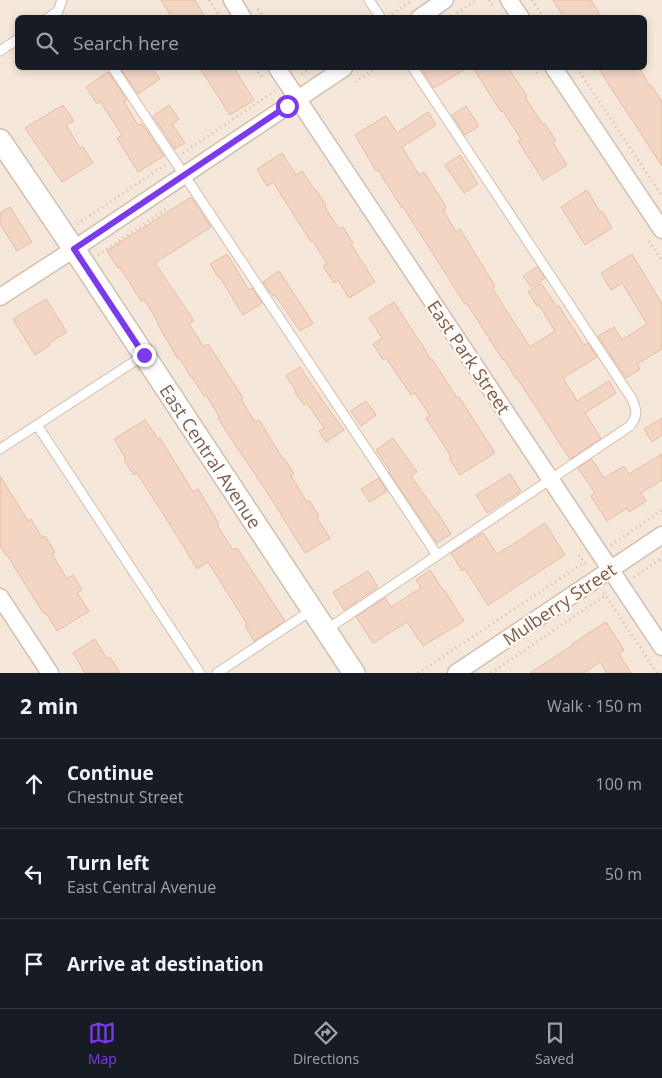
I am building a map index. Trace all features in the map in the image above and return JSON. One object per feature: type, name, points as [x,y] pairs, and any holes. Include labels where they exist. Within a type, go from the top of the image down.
[{"type":"street","points":[[232,0],[241,15]]},
{"type":"street","points":[[423,15],[445,0]]},
{"type":"street","points":[[509,0],[519,15]]},
{"type":"street","name":"East Park Street","points":[[278,70],[662,647]]},
{"type":"street","points":[[0,297],[341,70]]},
{"type":"street","points":[[555,70],[662,230]]},
{"type":"street","name":"East Central Avenue","points":[[2,147],[74,249],[354,673]]},
{"type":"street","name":"Mulberry Street","points":[[456,673],[662,535]]},
{"type":"street","points":[[0,597],[50,673]]},
{"type":"lane","points":[[52,15],[58,11],[62,0]]},
{"type":"lane","points":[[369,0],[378,15]]},
{"type":"lane","points":[[0,51],[15,41]]},
{"type":"lane","points":[[114,70],[436,556]]},
{"type":"lane","points":[[325,630],[630,426],[636,418],[636,408],[632,400],[415,70]]},
{"type":"lane","points":[[0,449],[144,355]]},
{"type":"lane","points":[[37,425],[200,673]]},
{"type":"lane","points":[[217,673],[312,610]]},
{"type":"path","points":[[210,0],[219,15]]},
{"type":"path","points":[[390,15],[412,0]]},
{"type":"path","points":[[454,15],[476,0]]},
{"type":"path","points":[[532,0],[542,15]]},
{"type":"path","points":[[302,74],[309,70]]},
{"type":"path","points":[[578,70],[662,196]]},
{"type":"path","points":[[418,673],[662,510]]},
{"type":"path","points":[[490,673],[662,558]]},
{"type":"shaded area","points":[[0,0],[662,0],[662,673],[0,673]]},
{"type":"building","points":[[161,0],[195,0],[204,15],[170,15]]},
{"type":"building","points":[[553,0],[591,0],[600,15],[562,15]]},
{"type":"building","points":[[121,70],[153,70],[160,79],[138,94]]},
{"type":"building","points":[[201,70],[235,70],[254,100],[230,115]]},
{"type":"building","points":[[422,70],[464,70],[434,88]]},
{"type":"building","points":[[474,70],[509,70],[543,125],[545,124],[556,141],[553,143],[567,165],[543,180],[518,141],[521,139],[503,111],[501,112]]},
{"type":"building","points":[[599,70],[640,70],[651,85],[662,102],[662,166]]},
{"type":"building","points":[[108,72],[127,100],[124,102],[138,125],[142,124],[164,156],[138,172],[117,138],[122,135],[100,101],[97,104],[86,87]]},
{"type":"building","points":[[63,105],[74,121],[66,125],[80,148],[83,147],[93,163],[62,182],[25,128]]},
{"type":"building","points":[[169,105],[179,119],[172,124],[185,143],[175,149],[153,116]]},
{"type":"building","points":[[466,106],[479,126],[465,135],[452,115]]},
{"type":"building","points":[[428,112],[436,125],[402,147],[419,175],[424,172],[445,205],[446,208],[443,210],[456,232],[460,229],[495,286],[492,288],[530,347],[555,331],[539,305],[537,306],[528,292],[541,283],[557,307],[559,306],[584,345],[588,343],[597,357],[563,378],[577,401],[609,381],[616,393],[585,413],[601,438],[570,459],[467,304],[465,304],[403,207],[378,170],[376,171],[355,135],[386,116],[397,133]]},
{"type":"building","points":[[282,153],[296,175],[302,171],[316,190],[339,229],[343,227],[353,243],[351,244],[375,282],[349,298],[338,280],[334,283],[323,266],[327,264],[273,182],[267,186],[257,169]]},
{"type":"building","points":[[460,155],[478,184],[464,193],[445,165]]},
{"type":"building","points":[[587,190],[612,228],[585,245],[561,207]]},
{"type":"building","points":[[191,197],[211,227],[155,263],[194,321],[189,324],[204,347],[208,344],[243,398],[241,399],[255,422],[259,420],[294,474],[291,476],[307,502],[309,500],[319,516],[317,518],[330,538],[305,553],[228,434],[206,395],[204,396],[178,359],[144,299],[141,301],[120,267],[118,268],[107,251]]},
{"type":"building","points":[[10,207],[32,242],[17,251],[0,224],[0,213]]},
{"type":"building","points":[[227,254],[249,290],[252,288],[262,303],[243,315],[210,264]]},
{"type":"building","points":[[632,254],[662,304],[662,349],[637,364],[640,369],[626,378],[598,336],[614,327],[622,340],[647,324],[622,283],[611,290],[601,273]]},
{"type":"building","points":[[537,267],[545,278],[531,287],[523,276]]},
{"type":"building","points":[[279,271],[313,323],[300,331],[275,295],[273,296],[263,282]]},
{"type":"building","points":[[46,299],[67,332],[49,343],[50,345],[35,355],[13,319]]},
{"type":"building","points":[[394,302],[495,453],[460,475],[449,458],[451,456],[426,418],[430,416],[415,393],[411,395],[386,358],[383,360],[373,344],[382,338],[369,318]]},
{"type":"building","points":[[300,367],[344,430],[326,442],[319,431],[324,428],[307,403],[304,405],[286,376]]},
{"type":"building","points":[[366,401],[376,415],[361,426],[351,411]]},
{"type":"building","points":[[662,418],[662,435],[652,442],[644,429]]},
{"type":"building","points":[[145,420],[158,439],[160,438],[193,492],[198,489],[233,550],[237,548],[285,621],[254,641],[245,626],[247,624],[208,562],[197,569],[137,473],[134,475],[124,460],[126,459],[114,439]]},
{"type":"building","points":[[393,438],[417,472],[411,476],[451,534],[437,543],[376,450]]},
{"type":"building","points":[[662,454],[662,480],[641,493],[646,501],[629,512],[627,508],[607,521],[591,496],[595,493],[578,468],[592,459],[604,478],[624,466],[629,474]]},
{"type":"building","points":[[510,474],[521,491],[487,513],[476,495]]},
{"type":"building","points":[[0,476],[28,521],[31,519],[42,538],[45,536],[55,552],[52,554],[67,579],[73,575],[82,590],[77,593],[89,611],[57,631],[0,545]]},
{"type":"building","points":[[379,478],[387,491],[370,502],[361,489]]},
{"type":"building","points":[[545,523],[565,555],[488,605],[465,569],[462,571],[451,553],[483,533],[497,554]]},
{"type":"building","points":[[430,570],[464,621],[423,646],[407,622],[373,643],[356,617],[385,598],[391,607],[421,588],[416,580]]},
{"type":"building","points":[[368,571],[378,587],[344,610],[333,592]]},
{"type":"building","points":[[606,622],[624,650],[619,654],[631,673],[607,673],[600,662],[584,673],[530,673],[573,645]]},
{"type":"building","points":[[95,639],[107,659],[110,657],[120,673],[85,673],[73,653]]},
{"type":"route","points":[[144,355],[74,249],[287,106]]}]
